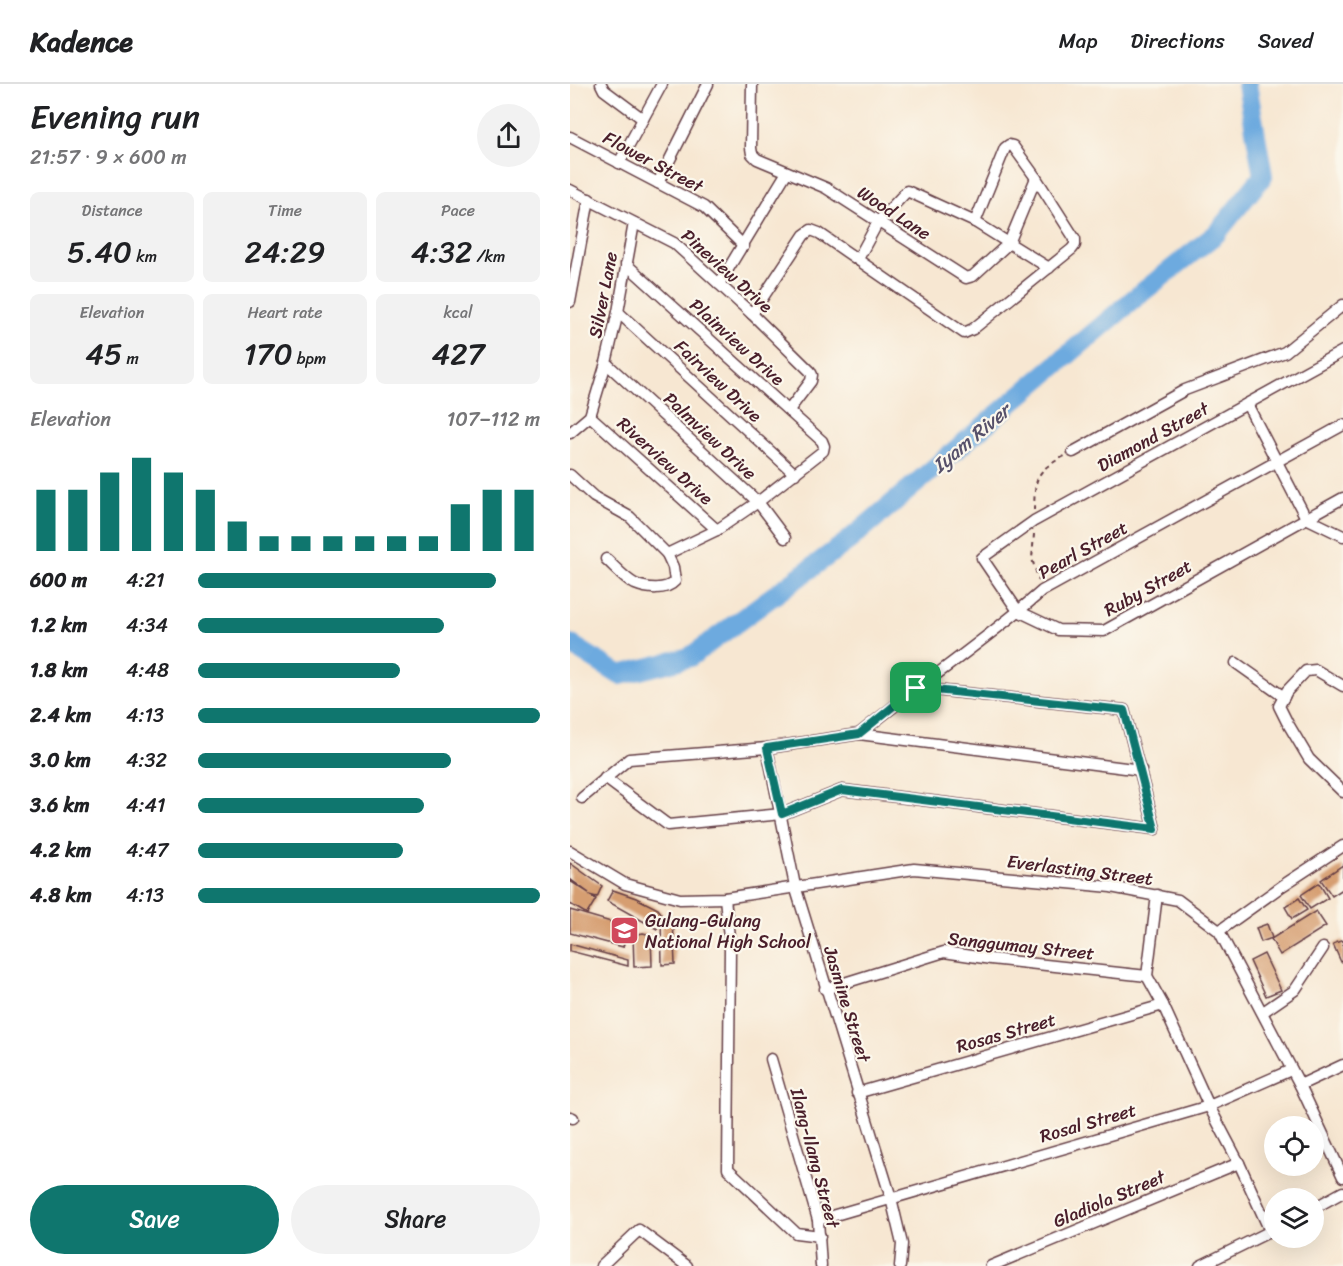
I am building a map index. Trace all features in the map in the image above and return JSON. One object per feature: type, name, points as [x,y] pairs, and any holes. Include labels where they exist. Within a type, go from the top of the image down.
[{"type":"street","points":[[601,84],[604,90],[643,119]]},
{"type":"street","points":[[619,163],[662,84]]},
{"type":"street","points":[[658,183],[708,84]]},
{"type":"street","name":"Wood Lane","points":[[752,84],[752,154],[757,159],[826,188],[966,278],[973,276],[1009,243],[1036,178]]},
{"type":"street","name":"Flower Street","points":[[570,137],[704,207],[744,246]]},
{"type":"street","points":[[752,314],[804,235],[811,230],[858,259],[964,333],[973,329],[1076,245],[1075,239],[1036,178],[1013,146],[1009,145],[1005,148],[975,222]]},
{"type":"street","points":[[719,284],[788,172]]},
{"type":"street","name":"Pineview Drive","points":[[570,190],[674,243],[810,371],[811,381],[789,410]]},
{"type":"street","points":[[858,259],[878,222],[907,191],[975,222],[1049,268]]},
{"type":"street","points":[[570,302],[589,199]]},
{"type":"street","name":"Silver Lane","points":[[590,416],[618,312],[634,223]]},
{"type":"street","name":"Plainview Drive","points":[[626,264],[822,441],[823,451],[795,474]]},
{"type":"street","points":[[1073,452],[1185,390],[1285,352],[1343,305]]},
{"type":"street","name":"Fairview Drive","points":[[618,312],[795,474]]},
{"type":"street","name":"Diamond Street","points":[[1018,611],[982,558],[1034,522],[1343,351]]},
{"type":"street","name":"Palmview Drive","points":[[606,363],[758,502],[785,538]]},
{"type":"street","points":[[1247,404],[1306,518],[1343,536]]},
{"type":"street","points":[[570,433],[590,416]]},
{"type":"street","name":"Riverview Drive","points":[[590,416],[717,530]]},
{"type":"street","name":"Pearl Street","points":[[859,734],[1042,591],[1343,425]]},
{"type":"street","points":[[667,554],[717,530],[795,474]]},
{"type":"street","points":[[570,475],[594,497],[630,517],[667,554],[673,567],[675,581],[661,588],[634,584],[606,559]]},
{"type":"street","name":"Ruby Street","points":[[1018,611],[1058,630],[1104,631],[1343,498]]},
{"type":"street","points":[[1236,663],[1284,697]]},
{"type":"street","points":[[1343,686],[1316,670],[1306,671],[1287,691],[1280,706],[1310,759],[1343,792]]},
{"type":"street","points":[[605,778],[668,825],[782,814],[842,790],[1155,829],[1124,710],[916,688]]},
{"type":"street","points":[[582,798],[629,759],[767,748],[859,734],[1141,770]]},
{"type":"street","name":"Jasmine Street","points":[[767,748],[795,886],[891,1198],[902,1244],[900,1266]]},
{"type":"street","points":[[1219,931],[1343,846]]},
{"type":"street","name":"Everlasting Street","points":[[570,851],[625,884],[680,899],[725,898],[914,868],[1111,887],[1178,900],[1219,931],[1300,1085],[1343,1177]]},
{"type":"street","points":[[1157,895],[1147,976],[1264,1214]]},
{"type":"street","points":[[725,898],[730,947],[728,1168],[796,1233],[820,1236]]},
{"type":"street","points":[[1263,1012],[1295,990],[1323,948]]},
{"type":"street","name":"Sanggumay Street","points":[[825,988],[944,952],[1147,976]]},
{"type":"street","name":"Rosas Street","points":[[857,1093],[1163,1005]]},
{"type":"street","name":"Ilang-Ilang Street","points":[[771,1059],[818,1220],[821,1266]]},
{"type":"street","points":[[1300,1085],[1343,1065]]},
{"type":"street","name":"Rosal Street","points":[[818,1220],[1209,1106],[1291,1070]]},
{"type":"street","name":"Gladiola Street","points":[[992,1266],[1239,1163]]},
{"type":"street","points":[[1324,1202],[1343,1192]]},
{"type":"street","points":[[601,1266],[639,1230],[687,1266]]},
{"type":"street","points":[[1200,1266],[1264,1234]]},
{"type":"path","points":[[1042,591],[1032,559],[1035,544],[1037,479],[1045,466],[1073,452]]},
{"type":"building","points":[[570,863],[602,886],[597,897],[589,895],[596,899],[587,914],[570,904],[570,881],[589,893],[570,879]]},
{"type":"building","points":[[1343,865],[1343,889],[1332,896],[1321,880]]},
{"type":"building","points":[[1319,883],[1328,898],[1310,909],[1301,895]]},
{"type":"building","points":[[613,890],[658,909],[661,913],[657,929],[607,901]]},
{"type":"building","points":[[1299,898],[1307,910],[1292,919],[1285,907]]},
{"type":"building","points":[[570,910],[628,927],[623,947],[570,933]]},
{"type":"building","points":[[1316,911],[1326,926],[1280,955],[1271,939]]},
{"type":"building","points":[[673,918],[675,964],[662,965],[661,920]]},
{"type":"building","points":[[1267,924],[1272,938],[1261,942],[1256,928]]},
{"type":"building","points":[[643,933],[651,935],[652,966],[634,967],[633,935]]},
{"type":"building","points":[[1343,940],[1343,961],[1341,962],[1333,944]]},
{"type":"building","points":[[570,944],[628,960],[628,966],[570,951]]},
{"type":"building","points":[[1264,954],[1281,990],[1266,996],[1250,961]]},
{"type":"waterway","name":"Iyam River","points":[[570,644],[620,675],[690,657],[848,541],[1135,298],[1216,234],[1263,176],[1247,84]]},
{"type":"place","name":"Gulang-Gulang National High School","points":[[624,931]]},
{"type":"route","points":[[916,688],[1124,710],[1155,829],[842,790],[782,814],[767,748],[859,734],[916,688]]}]
